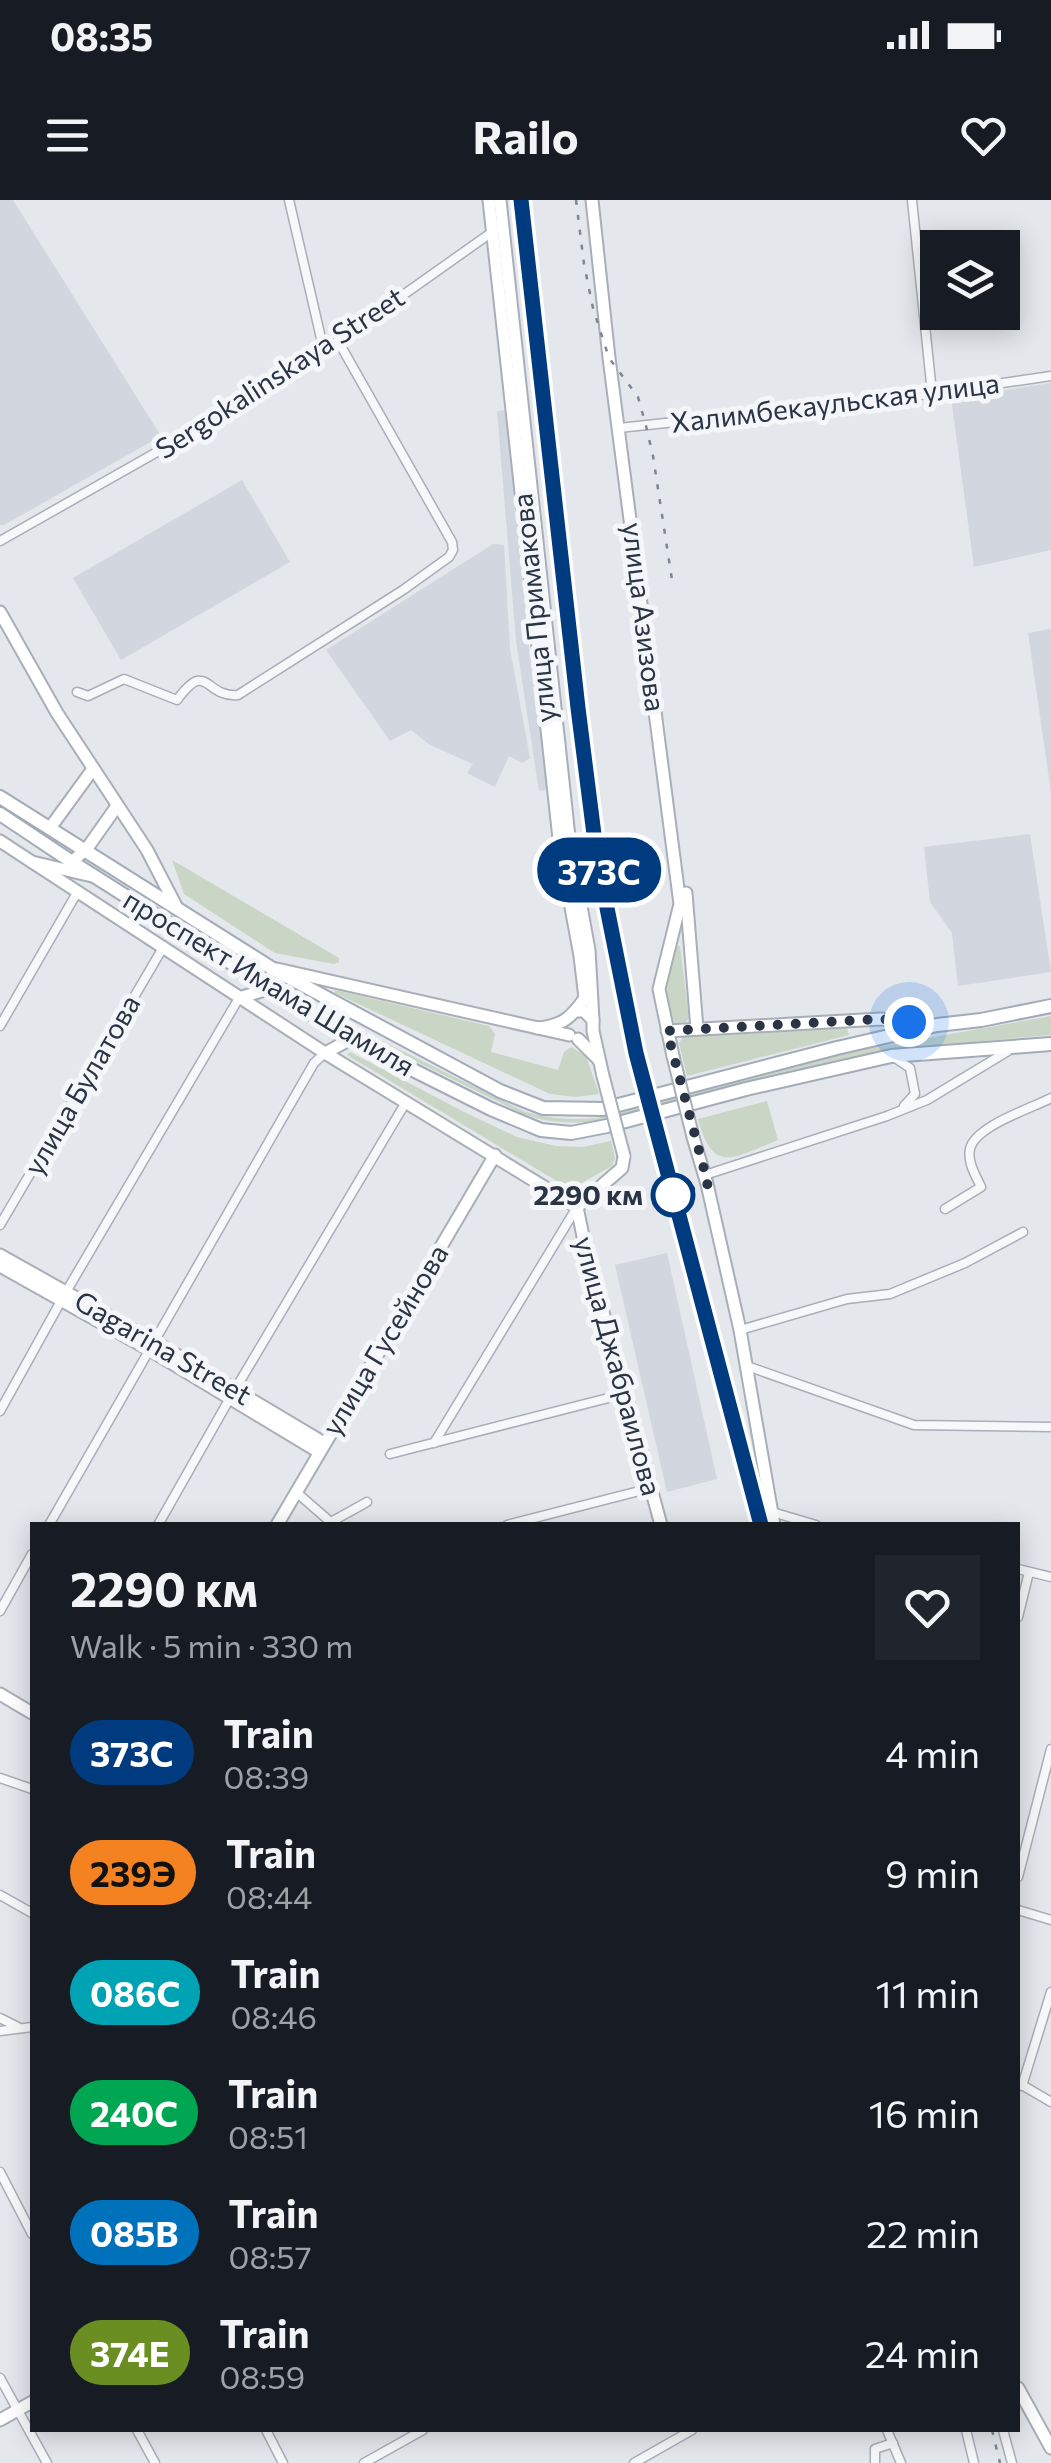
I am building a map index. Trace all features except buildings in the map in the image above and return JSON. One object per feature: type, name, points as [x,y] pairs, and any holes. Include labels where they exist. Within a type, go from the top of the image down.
[{"type":"main road","name":"улица Примакова","points":[[489,200],[498,229],[570,846],[589,950],[593,1025]]},
{"type":"main road","name":"улица Примакова","points":[[500,200],[498,229],[560,848],[584,998],[576,1011]]},
{"type":"main road","name":"улица Азизова","points":[[595,200],[697,1029]]},
{"type":"main road","points":[[0,612],[53,706],[147,850],[176,906]]},
{"type":"main road","points":[[50,828],[93,768]]},
{"type":"main road","name":"проспект Имама Шамиля","points":[[0,797],[273,969],[514,1097],[543,1108],[603,1109],[886,1037],[1051,1006]]},
{"type":"main road","points":[[72,862],[117,806]]},
{"type":"main road","name":"проспект Имама Шамиля","points":[[4,817],[351,1039],[541,1130],[571,1133],[607,1126],[891,1056],[1051,1044]]},
{"type":"main road","name":"проспект Имама Шамиля","points":[[0,841],[325,1053],[577,1207]]},
{"type":"main road","points":[[32,862],[96,877]]},
{"type":"main road","points":[[133,901],[152,938]]},
{"type":"main road","name":"улица Азизова","points":[[683,904],[659,989],[740,1330],[773,1522]]},
{"type":"main road","name":"проспект Имама Шамиля","points":[[273,969],[537,1028],[571,1032]]},
{"type":"main road","points":[[313,991],[315,979],[322,978]]},
{"type":"main road","points":[[240,998],[271,988]]},
{"type":"main road","points":[[577,1207],[622,1168],[624,1156],[593,1025],[584,1011],[576,1011],[568,1017],[571,1032],[599,1060]]},
{"type":"main road","points":[[881,1019],[886,1037]]},
{"type":"main road","points":[[667,1031],[881,1019],[938,1026]]},
{"type":"main road","points":[[571,1032],[588,1036],[593,1025]]},
{"type":"main road","points":[[325,1053],[351,1039]]},
{"type":"main road","name":"улица Гусейнова","points":[[279,1522],[495,1155]]},
{"type":"main road","name":"улица Джабраилова","points":[[577,1207],[660,1522]]},
{"type":"main road","name":"Gagarina Street","points":[[0,1254],[321,1447]]},
{"type":"main road","name":"Gagarina Street","points":[[0,1266],[65,1296]]},
{"type":"main road","points":[[0,1694],[30,1712]]},
{"type":"main road","points":[[1020,2392],[1050,2446]]},
{"type":"main road","points":[[0,2420],[30,2403]]},
{"type":"street","points":[[289,200],[324,352]]},
{"type":"street","points":[[912,200],[932,393]]},
{"type":"street","name":"Sergokalinskaya Street","points":[[0,541],[193,433],[324,352],[498,229]]},
{"type":"street","points":[[77,692],[88,696],[124,679],[177,700],[190,683],[201,680],[227,696],[238,695],[449,558],[452,542],[338,341]]},
{"type":"street","name":"Халимбекаульская улица","points":[[623,428],[1051,376]]},
{"type":"street","points":[[0,841],[4,817]]},
{"type":"street","points":[[0,1026],[78,891]]},
{"type":"street","name":"улица Булатова","points":[[0,1225],[164,946]]},
{"type":"street","points":[[0,1411],[240,998]]},
{"type":"street","points":[[705,1175],[927,1100],[1016,1046]]},
{"type":"street","points":[[51,1522],[314,1063],[325,1053]]},
{"type":"street","points":[[887,1116],[914,1094],[910,1068],[891,1056]]},
{"type":"street","points":[[945,1209],[981,1188],[971,1164],[974,1141],[990,1128],[1051,1098]]},
{"type":"street","points":[[160,1522],[406,1102]]},
{"type":"street","points":[[434,1444],[577,1207]]},
{"type":"street","points":[[740,1330],[847,1299],[890,1294],[965,1264],[1024,1232]]},
{"type":"street","points":[[747,1366],[914,1424],[1051,1427]]},
{"type":"street","points":[[390,1454],[624,1394]]},
{"type":"street","points":[[519,1522],[650,1488]]},
{"type":"street","points":[[296,1492],[330,1522]]},
{"type":"street","points":[[335,1522],[367,1502]]},
{"type":"street","points":[[771,1511],[806,1522]]},
{"type":"street","points":[[0,1611],[30,1558]]},
{"type":"street","points":[[1020,1570],[1051,1576]]},
{"type":"street","points":[[1020,1609],[1029,1572]]},
{"type":"street","points":[[1020,1869],[1051,1748]]},
{"type":"street","points":[[0,1778],[30,1788]]},
{"type":"street","points":[[0,1894],[30,1911]]},
{"type":"street","points":[[1020,1911],[1051,1920]]},
{"type":"street","points":[[1051,1992],[1020,2085],[1051,2102]]},
{"type":"street","points":[[0,2018],[18,2028]]},
{"type":"street","points":[[0,2032],[30,2027]]},
{"type":"street","points":[[0,2172],[30,2230]]},
{"type":"street","points":[[0,2378],[30,2432]]},
{"type":"street","points":[[30,2432],[47,2463]]},
{"type":"street","points":[[137,2432],[155,2463]]},
{"type":"street","points":[[267,2432],[283,2463]]},
{"type":"street","points":[[364,2463],[419,2432]]},
{"type":"street","points":[[634,2463],[688,2432]]},
{"type":"street","points":[[888,2432],[901,2463]]},
{"type":"street","points":[[966,2432],[974,2463]]},
{"type":"street","points":[[1004,2432],[1012,2463]]},
{"type":"street","points":[[875,2463],[875,2450],[893,2443]]},
{"type":"shaded area","points":[[0,200],[13,200],[161,436],[4,525],[0,525]]},
{"type":"shaded area","points":[[1051,383],[1051,550],[974,567],[951,398]]},
{"type":"shaded area","points":[[508,410],[528,639],[550,789],[539,791],[516,641],[497,411]]},
{"type":"shaded area","points":[[242,480],[290,562],[121,660],[73,578]]},
{"type":"shaded area","points":[[493,544],[504,545],[510,649],[530,758],[522,763],[509,756],[495,787],[467,773],[473,764],[430,745],[411,730],[390,741],[326,650]]},
{"type":"shaded area","points":[[1051,629],[1051,792],[1028,633]]},
{"type":"shaded area","points":[[1030,834],[1051,972],[958,986],[952,933],[930,902],[924,847]]},
{"type":"shaded area","points":[[667,1253],[717,1479],[667,1492],[615,1265]]},
{"type":"green space","points":[[172,860],[339,958],[339,962],[275,953],[184,894]]},
{"type":"green space","points":[[676,946],[680,946],[689,1018],[675,1023],[667,995]]},
{"type":"green space","points":[[335,990],[489,1026],[495,1034],[491,1052],[558,1070],[564,1052],[571,1047],[586,1056],[599,1094],[550,1094]]},
{"type":"green space","points":[[1051,1016],[1051,1035],[894,1049],[597,1121],[568,1122],[523,1114],[360,1034],[334,1017],[523,1111],[578,1119],[597,1118],[838,1054]]},
{"type":"green space","points":[[847,1028],[849,1035],[687,1076],[679,1043],[683,1037]]},
{"type":"green space","points":[[350,1052],[517,1137],[556,1146],[583,1147],[611,1141],[615,1158],[612,1166],[576,1186],[565,1186],[347,1055]]},
{"type":"green space","points":[[767,1101],[778,1140],[738,1156],[719,1155],[711,1149],[698,1119]]},
{"type":"railway","points":[[521,200],[597,858],[636,1053],[760,1522]]},
{"type":"railway","points":[[576,200],[593,308],[609,358],[638,397],[646,426],[672,580]]},
{"type":"railway","points":[[992,2432],[1000,2463]]},
{"type":"train","name":"373C","points":[[521,200],[597,858],[636,1053],[760,1522]]},
{"type":"place","name":"2290 км","points":[[673,1195]]},
{"type":"route","points":[[673,1195],[708,1184],[667,1031],[881,1019],[909,1022]]}]
